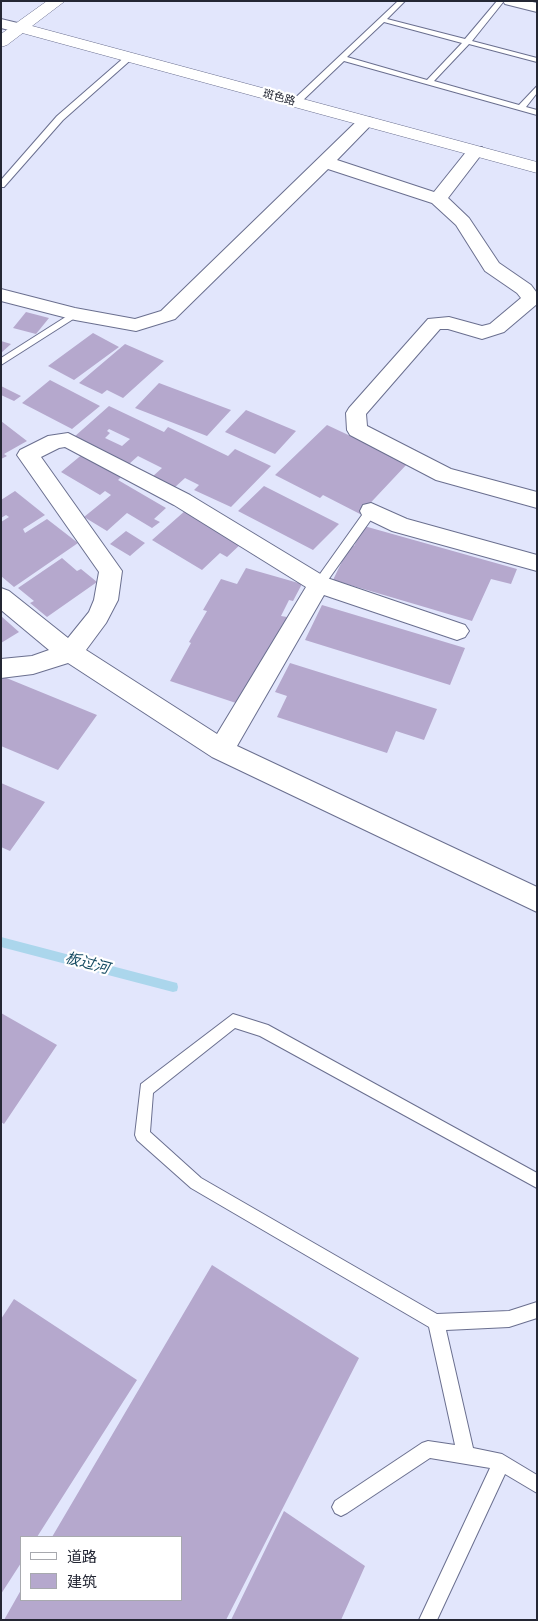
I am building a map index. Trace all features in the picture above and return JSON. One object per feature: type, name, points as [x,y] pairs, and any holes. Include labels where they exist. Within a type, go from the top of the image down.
[{"type":"street","points":[[2,24],[34,1]]},
{"type":"street","points":[[1,42],[57,1]]},
{"type":"street","points":[[510,1],[537,8]]},
{"type":"street","points":[[2,24],[21,28]]},
{"type":"street","name":"斑色路","points":[[21,28],[537,168]]},
{"type":"street","points":[[1,295],[75,314],[136,325],[168,315],[366,122]]},
{"type":"street","points":[[438,199],[476,151]]},
{"type":"street","points":[[325,162],[438,199],[463,222],[492,267],[524,289],[531,299],[497,328],[482,333],[450,322],[435,323],[356,413],[358,430],[444,474],[537,500]]},
{"type":"street","points":[[1,669],[33,665],[71,652],[98,617],[106,600],[111,571],[28,455],[55,441],[68,440],[182,500],[319,584],[457,631]]},
{"type":"street","points":[[371,511],[400,525],[537,563]]},
{"type":"street","points":[[221,750],[319,584]]},
{"type":"street","points":[[1,597],[58,644],[221,750],[537,900]]},
{"type":"lane","points":[[296,102],[402,1]]},
{"type":"lane","points":[[428,83],[466,42],[500,1]]},
{"type":"lane","points":[[383,20],[537,60]]},
{"type":"lane","points":[[1,185],[60,118],[130,57]]},
{"type":"lane","points":[[342,58],[537,113]]},
{"type":"lane","points":[[521,108],[537,88]]},
{"type":"lane","points":[[1,362],[75,314]]},
{"type":"lane","points":[[319,584],[371,511]]},
{"type":"lane","points":[[537,1182],[263,1030],[232,1021],[146,1089],[142,1135],[196,1183],[436,1322],[509,1318],[537,1310]]},
{"type":"lane","points":[[436,1322],[466,1455]]},
{"type":"lane","points":[[341,1506],[428,1449],[502,1462],[537,1485]]},
{"type":"lane","points":[[428,1620],[502,1462]]},
{"type":"building","points":[[26,312],[49,318],[36,334],[13,328]]},
{"type":"building","points":[[93,333],[119,347],[74,380],[48,366]]},
{"type":"building","points":[[1,341],[11,344],[1,353]]},
{"type":"building","points":[[125,344],[164,361],[123,398],[107,390],[102,394],[79,383]]},
{"type":"building","points":[[50,380],[100,406],[72,429],[22,403]]},
{"type":"building","points":[[159,383],[231,410],[207,436],[135,408]]},
{"type":"building","points":[[1,386],[21,396],[14,401],[1,395]]},
{"type":"building","points":[[109,406],[164,432],[168,427],[228,456],[235,449],[271,466],[231,507],[194,490],[199,485],[185,478],[174,488],[152,477],[162,468],[138,456],[129,464],[74,437]],"holes":[[[109,429],[130,439],[122,446],[105,438],[110,433],[107,431]]]},
{"type":"building","points":[[246,410],[296,431],[275,454],[225,432]]},
{"type":"building","points":[[1,421],[27,441],[4,454],[7,456],[1,459]]},
{"type":"building","points":[[327,425],[408,463],[360,514],[323,495],[320,498],[275,475]]},
{"type":"building","points":[[84,453],[123,475],[118,480],[166,508],[154,519],[160,522],[152,528],[127,513],[107,531],[84,517],[111,495],[105,491],[100,495],[61,472]]},
{"type":"building","points":[[264,486],[339,524],[313,550],[238,511]]},
{"type":"building","points":[[15,491],[45,515],[23,529],[25,533],[47,519],[78,543],[14,587],[1,576],[1,522],[9,517],[6,515],[1,518],[1,500]]},
{"type":"building","points":[[186,510],[243,542],[227,557],[220,553],[202,570],[152,540]]},
{"type":"building","points":[[364,526],[517,569],[511,584],[491,579],[472,621],[333,580],[350,545],[354,546]]},
{"type":"building","points":[[126,531],[145,543],[130,556],[110,544]]},
{"type":"building","points":[[62,558],[77,571],[81,569],[97,582],[47,617],[30,603],[34,601],[18,588]]},
{"type":"building","points":[[246,568],[302,584],[293,601],[289,600],[281,616],[287,617],[251,686],[239,704],[170,681],[207,611],[203,610],[221,579],[237,584]]},
{"type":"building","points":[[322,605],[465,648],[450,685],[305,640]]},
{"type":"building","points":[[1,616],[19,632],[1,643]]},
{"type":"building","points":[[290,663],[437,709],[424,740],[396,731],[387,753],[277,717],[287,696],[275,692]]},
{"type":"building","points":[[4,677],[97,715],[58,770],[1,746],[1,680]]},
{"type":"building","points":[[1,783],[45,802],[10,851],[1,847]]},
{"type":"building","points":[[1,1013],[57,1045],[4,1124],[1,1122]]},
{"type":"building","points":[[212,1265],[359,1358],[226,1620],[4,1620],[20,1592],[20,1601],[182,1601],[182,1536],[53,1536]]},
{"type":"building","points":[[14,1299],[137,1380],[38,1536],[20,1536],[20,1565],[1,1594],[1,1319]]},
{"type":"building","points":[[284,1511],[365,1566],[341,1620],[231,1620]]},
{"type":"waterway","name":"板过河","points":[[1,942],[173,987]]}]
